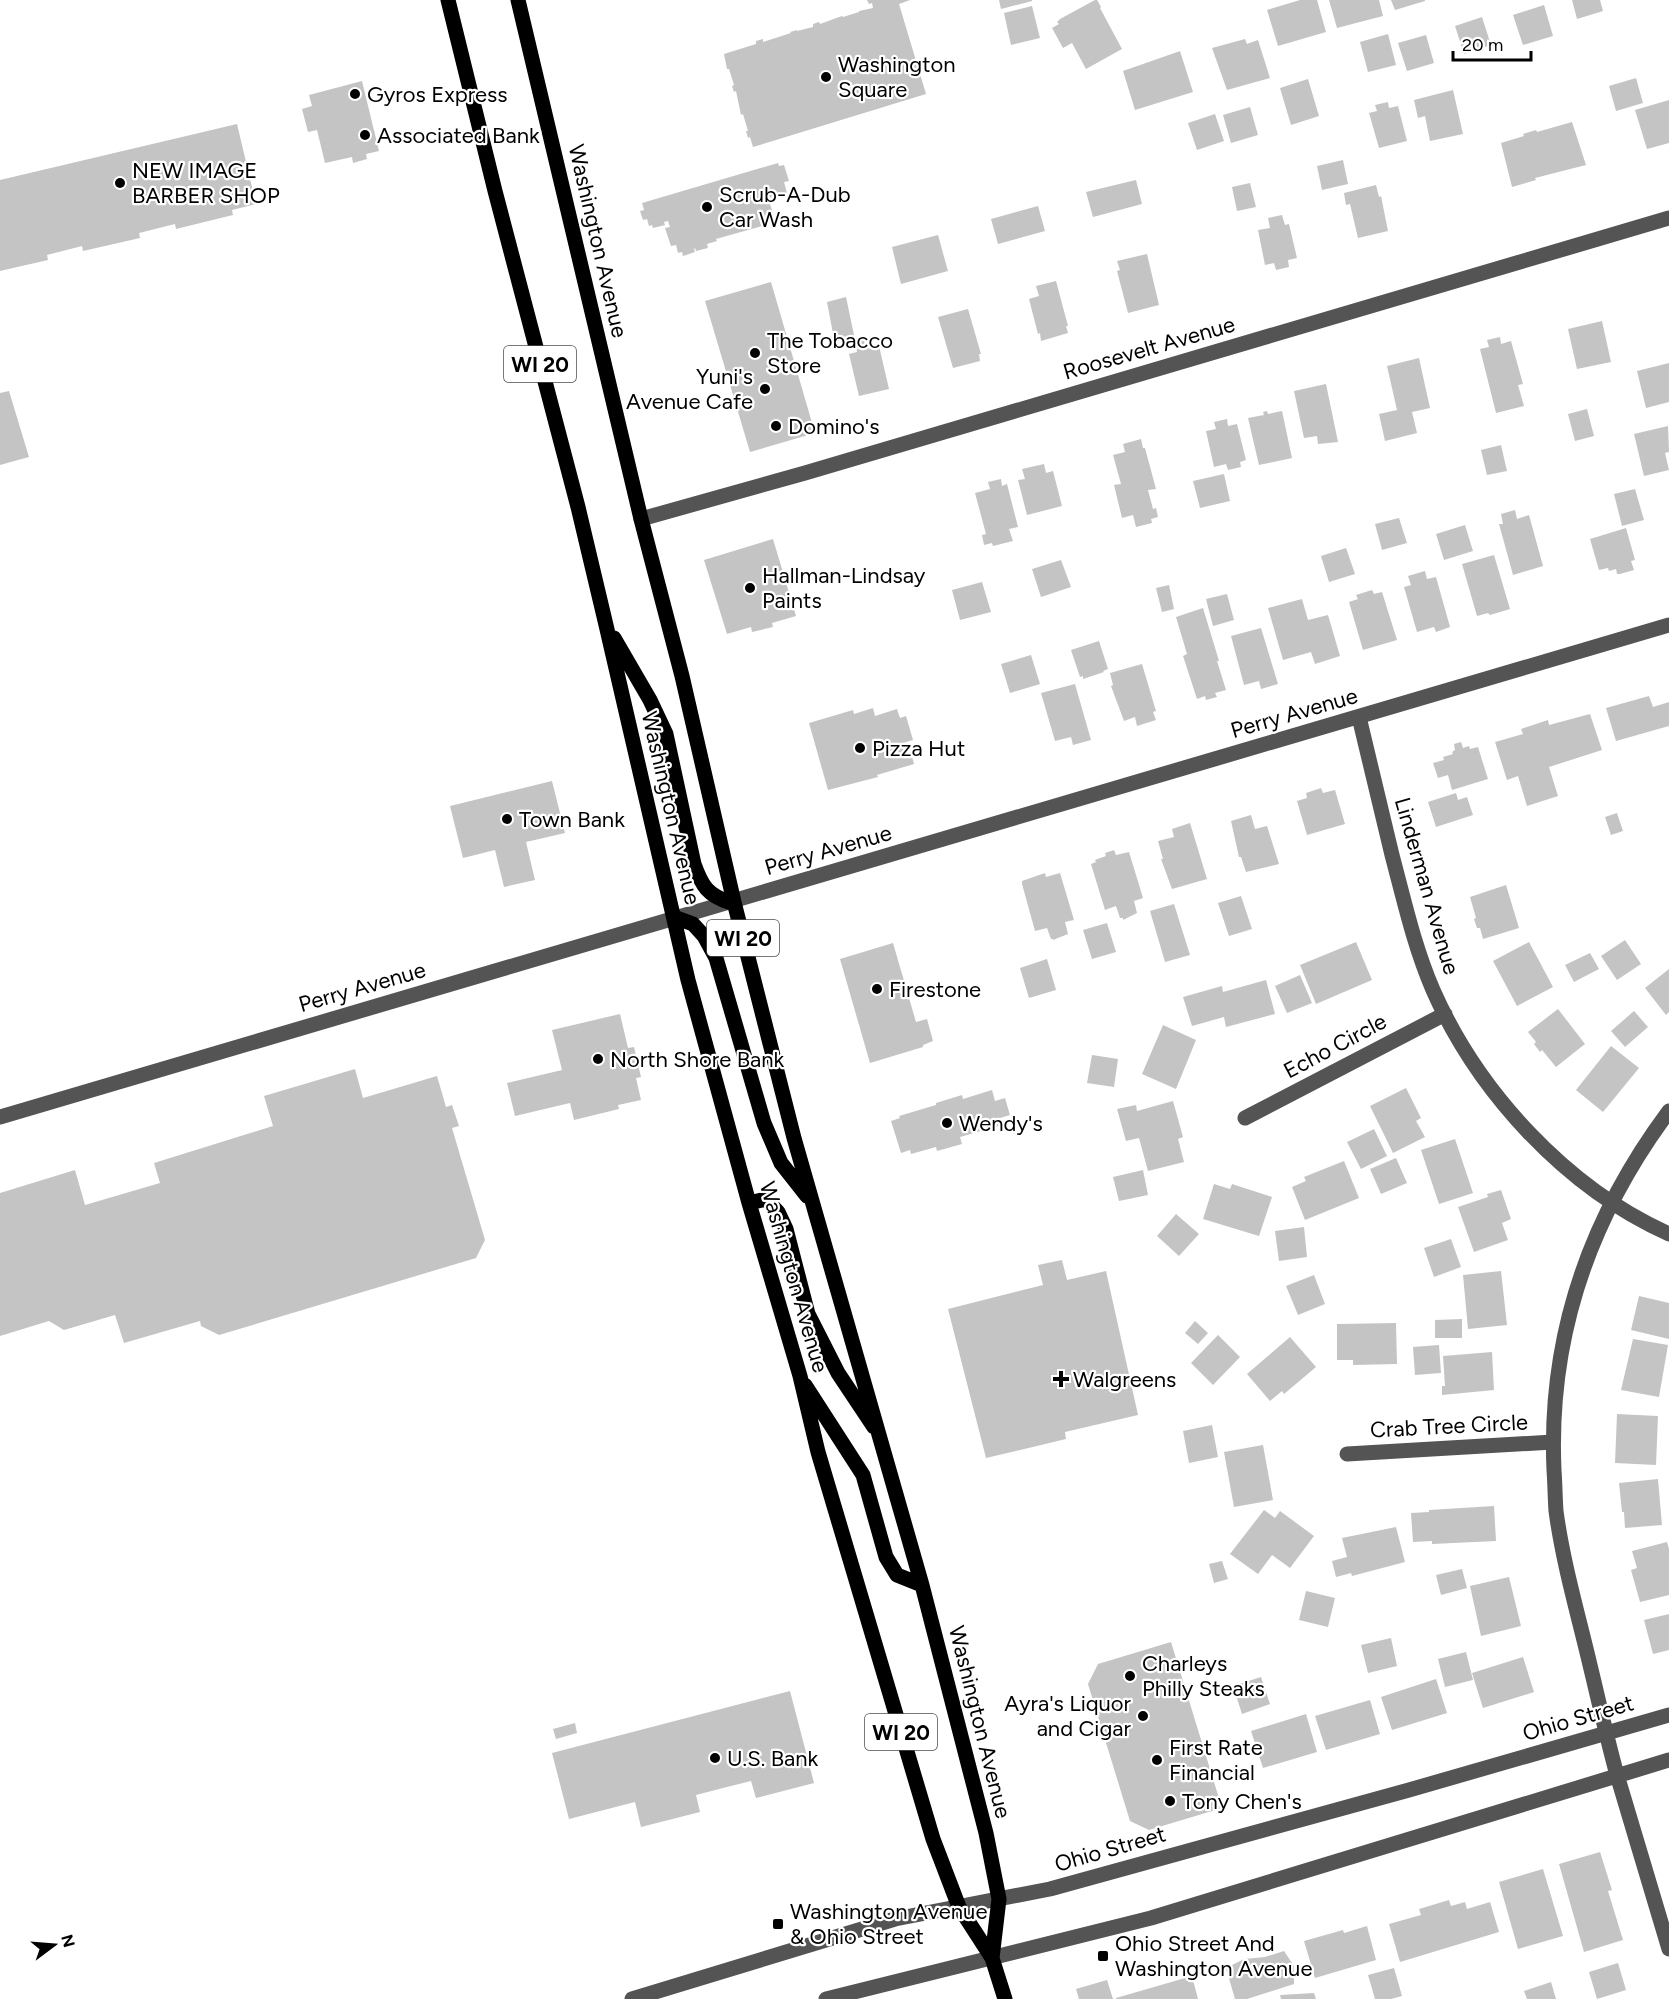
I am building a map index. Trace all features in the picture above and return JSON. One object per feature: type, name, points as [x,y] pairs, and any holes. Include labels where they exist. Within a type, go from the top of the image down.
[{"type":"main road","name":"Washington Avenue","points":[[448,0],[495,191],[578,507],[688,980],[749,1203],[800,1376],[818,1452],[933,1839],[958,1907],[992,1958],[1005,1999]]},
{"type":"main road","name":"Washington Avenue","points":[[518,0],[641,519],[682,676],[732,902],[812,1203],[922,1585],[986,1833],[999,1899],[992,1958]]},
{"type":"main road","points":[[606,625],[650,700],[666,734],[694,864],[700,881],[711,895],[732,902]]},
{"type":"main road","points":[[674,917],[693,924],[704,936],[716,958],[764,1123],[781,1162],[812,1203]]},
{"type":"main road","points":[[749,1203],[766,1199],[778,1212],[786,1229],[808,1314],[837,1372],[881,1438]]},
{"type":"main road","points":[[800,1376],[862,1475],[886,1557],[897,1575],[922,1585]]},
{"type":"street","name":"Roosevelt Avenue","points":[[641,519],[805,473],[1669,218]]},
{"type":"street","name":"Perry Avenue","points":[[0,1115],[503,970],[674,917],[732,902],[1669,625]]},
{"type":"street","name":"Linderman Avenue","points":[[1359,717],[1418,950],[1433,990],[1474,1065],[1528,1131],[1559,1161],[1612,1201],[1669,1234]]},
{"type":"street","name":"Echo Circle","points":[[1245,1118],[1445,1014]]},
{"type":"street","points":[[1669,1111],[1641,1150],[1612,1201],[1596,1233],[1580,1276],[1567,1322],[1558,1368],[1553,1442],[1556,1508],[1563,1554],[1617,1775],[1669,1949]]},
{"type":"street","name":"Crab Tree Circle","points":[[1347,1454],[1553,1442]]},
{"type":"street","name":"Ohio Street","points":[[632,1999],[895,1919],[1050,1889],[1254,1834],[1669,1715]]},
{"type":"street","points":[[826,1999],[1161,1915],[1669,1760]]},
{"type":"building","name":"Washington Square","points":[[867,0],[910,0],[899,4],[926,94],[753,147],[750,137],[748,138],[746,131],[748,131],[743,114],[741,115],[724,54],[756,44],[756,41],[763,39],[763,42],[790,32],[813,27],[813,24],[819,22],[820,24],[873,8],[872,3],[869,4]]},
{"type":"building","points":[[999,0],[1032,0],[1032,1],[1001,9]]},
{"type":"building","points":[[1095,0],[1101,7],[1122,49],[1086,69],[1072,43],[1063,48],[1052,28],[1059,24],[1057,22],[1060,19]]},
{"type":"building","points":[[1300,0],[1317,0],[1326,32],[1278,46],[1267,10]]},
{"type":"building","points":[[1329,0],[1379,0],[1383,16],[1337,28]]},
{"type":"building","points":[[1391,0],[1425,0],[1425,1],[1395,10]]},
{"type":"building","points":[[1572,0],[1600,0],[1603,11],[1577,19]]},
{"type":"building","points":[[1544,5],[1553,36],[1523,45],[1513,15]]},
{"type":"building","points":[[1032,6],[1040,38],[1011,45],[1004,13]]},
{"type":"building","points":[[1482,17],[1491,45],[1464,54],[1455,26]]},
{"type":"building","points":[[1388,34],[1396,65],[1368,72],[1360,42]]},
{"type":"building","points":[[1426,35],[1434,63],[1407,71],[1398,43]]},
{"type":"building","points":[[1245,39],[1247,44],[1258,40],[1270,78],[1227,90],[1212,48]]},
{"type":"building","points":[[1180,51],[1193,92],[1135,110],[1123,71]]},
{"type":"building","points":[[1636,78],[1643,103],[1616,111],[1609,86]]},
{"type":"building","points":[[1308,79],[1319,116],[1291,125],[1280,88]]},
{"type":"building","points":[[362,81],[379,151],[366,154],[367,159],[353,163],[352,157],[325,163],[317,130],[308,132],[302,109],[312,106],[309,95]]},
{"type":"building","points":[[1453,90],[1463,134],[1430,141],[1425,116],[1418,118],[1414,100]]},
{"type":"building","points":[[1669,100],[1669,143],[1647,149],[1635,110]]},
{"type":"building","points":[[1388,102],[1389,108],[1398,106],[1407,141],[1379,148],[1369,113],[1377,111],[1375,105]]},
{"type":"building","points":[[1250,107],[1258,135],[1231,143],[1223,115]]},
{"type":"building","points":[[1215,114],[1224,141],[1197,150],[1188,123]]},
{"type":"building","points":[[1572,122],[1586,165],[1535,178],[1536,180],[1512,187],[1501,143],[1536,130],[1537,132]]},
{"type":"building","points":[[237,124],[256,204],[232,210],[233,215],[176,229],[175,224],[139,233],[140,238],[83,251],[82,246],[47,255],[48,260],[0,271],[0,180]]},
{"type":"building","points":[[1343,160],[1348,184],[1322,190],[1317,166]]},
{"type":"building","name":"Scrub-A-Dub Car Wash","points":[[778,163],[779,166],[784,165],[789,181],[784,182],[787,193],[768,198],[776,222],[716,239],[717,241],[707,244],[708,248],[696,251],[695,248],[695,252],[683,256],[682,252],[678,253],[676,245],[671,246],[665,228],[670,227],[668,221],[664,222],[665,225],[653,228],[652,225],[649,226],[647,219],[643,220],[640,211],[644,210],[642,203]]},
{"type":"building","points":[[1136,180],[1142,204],[1093,217],[1086,192]]},
{"type":"building","points":[[1250,183],[1256,207],[1237,211],[1232,187]]},
{"type":"building","points":[[1376,185],[1379,197],[1381,196],[1388,231],[1358,238],[1350,204],[1346,205],[1344,193]]},
{"type":"building","points":[[1038,206],[1045,231],[998,244],[991,219]]},
{"type":"building","points":[[1282,215],[1285,225],[1289,224],[1297,258],[1288,260],[1289,267],[1276,270],[1274,263],[1265,265],[1258,230],[1270,228],[1268,218]]},
{"type":"building","points":[[938,235],[948,271],[901,284],[892,247]]},
{"type":"building","points":[[1147,254],[1159,305],[1128,313],[1117,271],[1120,270],[1117,261]]},
{"type":"building","points":[[1056,281],[1068,333],[1041,341],[1029,299],[1039,296],[1036,286]]},
{"type":"building","points":[[771,282],[815,433],[750,452],[705,301]]},
{"type":"building","points":[[846,297],[854,335],[834,339],[827,302]]},
{"type":"building","points":[[968,309],[981,354],[979,354],[980,361],[953,368],[938,317]]},
{"type":"building","points":[[1602,321],[1611,362],[1577,369],[1568,329]]},
{"type":"building","points":[[866,336],[869,349],[879,346],[889,389],[859,396],[849,354],[857,352],[854,339]]},
{"type":"building","points":[[1500,337],[1501,344],[1511,341],[1523,384],[1518,385],[1524,406],[1496,413],[1480,349],[1489,347],[1487,340]]},
{"type":"building","points":[[1419,358],[1430,408],[1412,412],[1417,433],[1385,441],[1379,414],[1397,410],[1387,366]]},
{"type":"building","points":[[1669,363],[1669,402],[1646,408],[1637,371]]},
{"type":"building","points":[[1326,384],[1338,442],[1318,444],[1317,436],[1304,438],[1294,391]]},
{"type":"building","points":[[9,391],[29,457],[0,465],[0,393]]},
{"type":"building","points":[[1587,409],[1594,436],[1575,441],[1568,414]]},
{"type":"building","points":[[1267,411],[1268,414],[1282,411],[1292,458],[1259,465],[1248,418],[1264,415],[1263,412]]},
{"type":"building","points":[[1227,419],[1228,426],[1237,424],[1246,460],[1240,462],[1241,467],[1228,470],[1226,464],[1214,467],[1206,431],[1216,429],[1214,422]]},
{"type":"building","points":[[1668,426],[1669,452],[1665,453],[1669,470],[1644,476],[1634,434]]},
{"type":"building","points":[[1141,439],[1156,489],[1148,490],[1153,509],[1156,508],[1158,517],[1151,519],[1152,523],[1136,527],[1133,515],[1122,518],[1114,485],[1121,484],[1113,455],[1125,452],[1123,444]]},
{"type":"building","points":[[1501,445],[1507,471],[1487,475],[1481,450]]},
{"type":"building","points":[[1044,464],[1046,473],[1053,471],[1062,506],[1027,515],[1018,480],[1025,479],[1022,469]]},
{"type":"building","points":[[1224,474],[1230,501],[1200,508],[1193,481]]},
{"type":"building","points":[[1001,479],[1002,486],[1007,484],[1018,527],[1009,529],[1013,541],[993,546],[992,543],[984,545],[982,535],[986,534],[975,493],[990,489],[988,482]]},
{"type":"building","points":[[1635,489],[1644,520],[1622,526],[1614,494]]},
{"type":"building","points":[[1515,510],[1517,519],[1529,515],[1543,566],[1513,575],[1499,524],[1503,524],[1501,514]]},
{"type":"building","points":[[1399,518],[1407,543],[1382,550],[1375,524]]},
{"type":"building","points":[[1465,525],[1473,551],[1444,560],[1436,534]]},
{"type":"building","points":[[1626,528],[1635,560],[1631,561],[1634,570],[1617,574],[1616,569],[1599,570],[1590,539]]},
{"type":"building","name":"Hallman-Lindsay Paints","points":[[773,539],[796,616],[772,623],[773,627],[752,632],[751,627],[727,634],[704,560]]},
{"type":"building","points":[[1346,548],[1355,574],[1329,582],[1321,556]]},
{"type":"building","points":[[1494,555],[1510,609],[1477,616],[1462,564]]},
{"type":"building","points":[[1061,560],[1071,587],[1041,597],[1032,569]]},
{"type":"building","points":[[1425,571],[1427,579],[1436,577],[1450,627],[1436,632],[1434,627],[1417,632],[1404,587],[1411,585],[1408,576]]},
{"type":"building","points":[[982,582],[991,612],[960,620],[952,590]]},
{"type":"building","points":[[1169,585],[1174,609],[1162,612],[1156,588]]},
{"type":"building","points":[[1372,590],[1374,594],[1382,592],[1397,640],[1363,650],[1349,602],[1358,599],[1356,595]]},
{"type":"building","points":[[1227,594],[1234,620],[1213,626],[1206,599]]},
{"type":"building","points":[[1302,599],[1308,620],[1328,615],[1340,656],[1315,664],[1311,652],[1283,660],[1268,608]]},
{"type":"building","points":[[1203,608],[1226,690],[1215,693],[1217,697],[1206,700],[1205,696],[1197,699],[1183,656],[1187,654],[1176,617]]},
{"type":"building","points":[[1261,628],[1278,684],[1261,689],[1259,681],[1244,685],[1231,636]]},
{"type":"building","points":[[1099,641],[1108,669],[1083,679],[1083,676],[1080,677],[1071,650]]},
{"type":"building","points":[[1031,655],[1040,684],[1010,693],[1001,664]]},
{"type":"building","points":[[1142,664],[1156,711],[1153,712],[1156,720],[1137,726],[1135,717],[1124,721],[1111,686],[1113,685],[1110,673]]},
{"type":"building","points":[[1075,684],[1091,740],[1073,745],[1071,737],[1055,741],[1041,693]]},
{"type":"building","points":[[1649,696],[1653,707],[1669,702],[1669,726],[1616,741],[1606,708]]},
{"type":"building","name":"Pizza Hut","points":[[873,708],[875,716],[897,709],[900,718],[906,716],[913,740],[903,743],[906,754],[911,753],[914,764],[877,775],[878,777],[828,790],[809,723],[853,710],[854,714]]},
{"type":"building","points":[[1590,714],[1602,750],[1549,767],[1558,796],[1527,806],[1518,776],[1507,780],[1495,742],[1523,734],[1521,729],[1548,720],[1549,725]]},
{"type":"building","points":[[1461,742],[1463,748],[1478,747],[1488,779],[1452,790],[1448,775],[1438,778],[1433,763],[1453,754],[1454,744]]},
{"type":"building","name":"Town Bank","points":[[552,781],[565,833],[526,842],[535,880],[504,887],[495,850],[463,858],[450,806]]},
{"type":"building","points":[[1321,788],[1323,793],[1335,790],[1345,824],[1307,835],[1297,801],[1307,798],[1306,793]]},
{"type":"building","points":[[1456,793],[1458,800],[1467,797],[1473,815],[1436,827],[1428,802]]},
{"type":"building","points":[[1617,813],[1623,831],[1611,835],[1605,817]]},
{"type":"building","points":[[1251,815],[1255,829],[1267,826],[1279,864],[1246,872],[1241,857],[1239,857],[1231,821]]},
{"type":"building","points":[[1190,823],[1207,879],[1172,889],[1161,859],[1163,859],[1158,841],[1174,837],[1172,829]]},
{"type":"building","points":[[1114,850],[1116,855],[1129,852],[1143,898],[1134,901],[1137,913],[1123,920],[1116,906],[1105,910],[1091,864],[1106,856],[1105,853]]},
{"type":"building","points":[[1045,873],[1046,877],[1060,873],[1074,920],[1065,922],[1068,934],[1053,940],[1047,928],[1035,931],[1022,884],[1022,881]]},
{"type":"building","points":[[1506,885],[1519,928],[1483,939],[1474,919],[1476,918],[1470,897]]},
{"type":"building","points":[[1241,896],[1252,929],[1229,936],[1218,903]]},
{"type":"building","points":[[1174,904],[1190,955],[1165,962],[1150,911]]},
{"type":"building","points":[[1107,923],[1116,952],[1092,959],[1083,930]]},
{"type":"building","points":[[1625,940],[1641,964],[1617,980],[1601,956]]},
{"type":"building","points":[[1356,942],[1372,980],[1316,1004],[1300,965]]},
{"type":"building","points":[[1529,942],[1553,987],[1517,1006],[1493,961]]},
{"type":"building","name":"Firestone","points":[[893,943],[916,1022],[927,1019],[933,1041],[923,1047],[870,1063],[840,959]]},
{"type":"building","points":[[1590,953],[1599,969],[1574,982],[1565,965]]},
{"type":"building","points":[[1047,959],[1056,990],[1029,998],[1020,968]]},
{"type":"building","points":[[1669,969],[1669,1012],[1666,1015],[1645,988]]},
{"type":"building","points":[[1300,975],[1312,1003],[1287,1013],[1275,986]]},
{"type":"building","points":[[1266,980],[1275,1014],[1226,1027],[1224,1017],[1192,1026],[1183,997],[1222,986],[1223,992]]},
{"type":"building","points":[[1558,1009],[1585,1044],[1556,1067],[1542,1050],[1540,1052],[1528,1032]]},
{"type":"building","points":[[1634,1011],[1648,1027],[1625,1047],[1611,1031]]},
{"type":"building","name":"North Shore Bank","points":[[620,1014],[628,1048],[634,1047],[641,1077],[636,1078],[641,1100],[618,1105],[619,1109],[574,1120],[570,1103],[515,1116],[507,1083],[562,1070],[552,1030]]},
{"type":"building","points":[[1163,1025],[1196,1040],[1176,1089],[1142,1074]]},
{"type":"building","points":[[1611,1046],[1639,1068],[1603,1112],[1576,1090]]},
{"type":"building","points":[[1092,1055],[1118,1059],[1114,1087],[1087,1083]]},
{"type":"building","points":[[355,1069],[363,1098],[437,1076],[446,1107],[452,1105],[459,1126],[452,1128],[485,1240],[476,1258],[219,1335],[201,1326],[200,1321],[124,1343],[115,1315],[64,1330],[49,1321],[0,1336],[0,1193],[75,1170],[85,1205],[160,1183],[154,1163],[273,1126],[264,1096]]},
{"type":"building","points":[[1406,1088],[1421,1118],[1416,1121],[1425,1137],[1393,1153],[1370,1106]]},
{"type":"building","name":"Wendy's","points":[[992,1090],[995,1101],[1005,1098],[1010,1115],[1000,1118],[1002,1125],[960,1137],[962,1144],[937,1151],[936,1147],[911,1154],[910,1150],[901,1153],[891,1121],[900,1118],[899,1116],[962,1095],[963,1099]]},
{"type":"building","points":[[1173,1101],[1183,1137],[1178,1139],[1184,1162],[1148,1171],[1139,1138],[1126,1141],[1117,1109],[1136,1105],[1137,1111]]},
{"type":"building","points":[[1374,1129],[1387,1156],[1361,1169],[1347,1142]]},
{"type":"building","points":[[1455,1139],[1473,1193],[1439,1204],[1421,1150]]},
{"type":"building","points":[[1396,1158],[1407,1183],[1381,1194],[1370,1169]]},
{"type":"building","points":[[1344,1161],[1359,1198],[1305,1220],[1292,1187],[1306,1181],[1304,1177]]},
{"type":"building","points":[[1143,1170],[1148,1195],[1119,1201],[1113,1177]]},
{"type":"building","points":[[1214,1184],[1230,1189],[1232,1184],[1272,1197],[1259,1236],[1203,1219]]},
{"type":"building","points":[[1501,1190],[1511,1219],[1502,1223],[1508,1240],[1474,1252],[1458,1207]]},
{"type":"building","points":[[1176,1214],[1199,1234],[1179,1256],[1157,1236]]},
{"type":"building","points":[[1304,1227],[1307,1257],[1279,1261],[1275,1231]]},
{"type":"building","points":[[1451,1239],[1461,1267],[1434,1277],[1424,1248]]},
{"type":"building","name":"Walgreens","points":[[1062,1260],[1067,1280],[1106,1271],[1138,1415],[1065,1432],[1066,1439],[986,1458],[948,1309],[1043,1285],[1038,1265]]},
{"type":"building","points":[[1501,1271],[1507,1325],[1468,1329],[1463,1275]]},
{"type":"building","points":[[1314,1275],[1325,1304],[1298,1315],[1286,1286]]},
{"type":"building","points":[[1639,1296],[1669,1303],[1669,1339],[1631,1330]]},
{"type":"building","points":[[1462,1319],[1462,1338],[1435,1338],[1435,1320]]},
{"type":"building","points":[[1195,1321],[1208,1333],[1198,1344],[1185,1333]]},
{"type":"building","points":[[1396,1323],[1397,1364],[1353,1365],[1353,1360],[1337,1360],[1337,1324]]},
{"type":"building","points":[[1218,1335],[1240,1357],[1213,1385],[1191,1363]]},
{"type":"building","points":[[1290,1337],[1316,1367],[1284,1394],[1282,1391],[1270,1401],[1247,1374]]},
{"type":"building","points":[[1633,1339],[1668,1345],[1659,1397],[1621,1390]]},
{"type":"building","points":[[1439,1345],[1441,1373],[1415,1375],[1413,1347]]},
{"type":"building","points":[[1492,1352],[1494,1390],[1442,1395],[1442,1386],[1445,1386],[1443,1356]]},
{"type":"building","points":[[1617,1414],[1658,1416],[1656,1465],[1615,1463]]},
{"type":"building","points":[[1212,1425],[1218,1457],[1189,1463],[1183,1431]]},
{"type":"building","points":[[1263,1445],[1273,1500],[1234,1507],[1224,1452]]},
{"type":"building","points":[[1658,1479],[1662,1525],[1625,1528],[1619,1483]]},
{"type":"building","points":[[1494,1506],[1496,1541],[1432,1544],[1432,1541],[1413,1542],[1411,1513]]},
{"type":"building","points":[[1264,1510],[1275,1518],[1280,1511],[1314,1536],[1290,1568],[1272,1555],[1258,1574],[1230,1554]]},
{"type":"building","points":[[1396,1527],[1405,1562],[1352,1576],[1351,1573],[1336,1577],[1332,1561],[1347,1557],[1342,1538]]},
{"type":"building","points":[[1667,1542],[1669,1595],[1640,1602],[1631,1570],[1637,1568],[1632,1551]]},
{"type":"building","points":[[1222,1561],[1228,1579],[1214,1583],[1209,1564]]},
{"type":"building","points":[[1462,1569],[1467,1588],[1441,1595],[1436,1575]]},
{"type":"building","points":[[1509,1577],[1521,1626],[1481,1636],[1470,1586]]},
{"type":"building","points":[[1306,1591],[1335,1598],[1328,1627],[1299,1620]]},
{"type":"building","points":[[1669,1614],[1669,1650],[1653,1654],[1644,1620]]},
{"type":"building","points":[[1391,1638],[1397,1666],[1368,1673],[1361,1645]]},
{"type":"building","points":[[1171,1642],[1222,1808],[1149,1830],[1130,1821],[1088,1684],[1098,1664]]},
{"type":"building","points":[[1466,1652],[1473,1680],[1445,1687],[1438,1659]]},
{"type":"building","points":[[1523,1657],[1534,1692],[1483,1708],[1472,1673]]},
{"type":"building","points":[[1261,1677],[1270,1704],[1242,1714],[1233,1686]]},
{"type":"building","points":[[1436,1679],[1447,1713],[1392,1730],[1381,1697]]},
{"type":"building","name":"U.S. Bank","points":[[790,1691],[814,1783],[756,1798],[751,1781],[723,1788],[696,1795],[700,1812],[641,1827],[635,1802],[569,1819],[552,1753]]},
{"type":"building","points":[[1370,1700],[1380,1734],[1326,1750],[1315,1716]]},
{"type":"building","points":[[1306,1714],[1317,1752],[1263,1768],[1251,1731]]},
{"type":"building","points":[[575,1723],[577,1733],[556,1739],[553,1729]]},
{"type":"building","points":[[1600,1852],[1612,1890],[1608,1891],[1623,1940],[1584,1952],[1559,1864]]},
{"type":"building","points":[[1543,1869],[1563,1936],[1518,1949],[1499,1882]]},
{"type":"building","points":[[1449,1900],[1451,1906],[1465,1902],[1467,1909],[1490,1902],[1499,1932],[1400,1962],[1389,1924],[1421,1915],[1419,1909]]},
{"type":"building","points":[[1367,1926],[1376,1960],[1315,1978],[1304,1941]]},
{"type":"building","points":[[1284,1951],[1294,1966],[1294,1984],[1247,1999],[1235,1999],[1226,1968],[1244,1959],[1265,1957]]},
{"type":"building","points":[[1618,1963],[1626,1990],[1597,1999],[1589,1972]]},
{"type":"building","points":[[1394,1968],[1402,1996],[1375,1999],[1368,1975]]},
{"type":"building","points":[[1192,1976],[1198,1999],[1116,1999],[1116,1998]]},
{"type":"building","points":[[1107,1980],[1113,1999],[1079,1999],[1076,1989]]},
{"type":"building","points":[[1551,1982],[1556,1999],[1527,1999],[1524,1991]]},
{"type":"building","points":[[1314,1993],[1316,1999],[1281,1999],[1280,1995]]},
{"type":"place","name":"Washington Square","points":[[826,77]]},
{"type":"place","name":"Gyros Express","points":[[355,94]]},
{"type":"place","name":"Associated Bank","points":[[365,135]]},
{"type":"place","name":"NEW IMAGE BARBER SHOP","points":[[120,183]]},
{"type":"place","name":"Scrub-A-Dub Car Wash","points":[[707,207]]},
{"type":"place","name":"The Tobacco Store","points":[[755,353]]},
{"type":"place","name":"Yuni's Avenue Cafe","points":[[765,389]]},
{"type":"place","name":"Domino's","points":[[776,426]]},
{"type":"place","name":"Hallman-Lindsay Paints","points":[[750,588]]},
{"type":"place","name":"Pizza Hut","points":[[860,748]]},
{"type":"place","name":"Town Bank","points":[[507,819]]},
{"type":"place","name":"Firestone","points":[[877,989]]},
{"type":"place","name":"North Shore Bank","points":[[598,1059]]},
{"type":"place","name":"Wendy's","points":[[947,1123]]},
{"type":"place","name":"Walgreens","points":[[1061,1379]]},
{"type":"place","name":"Charleys Philly Steaks","points":[[1130,1676]]},
{"type":"place","name":"Ayra's Liquor and Cigar","points":[[1143,1716]]},
{"type":"place","name":"U.S. Bank","points":[[715,1758]]},
{"type":"place","name":"First Rate Financial","points":[[1157,1760]]},
{"type":"place","name":"Tony Chen's","points":[[1170,1801]]},
{"type":"place","name":"Washington Avenue & Ohio Street","points":[[778,1924]]},
{"type":"place","name":"Ohio Street And Washington Avenue","points":[[1103,1956]]}]
